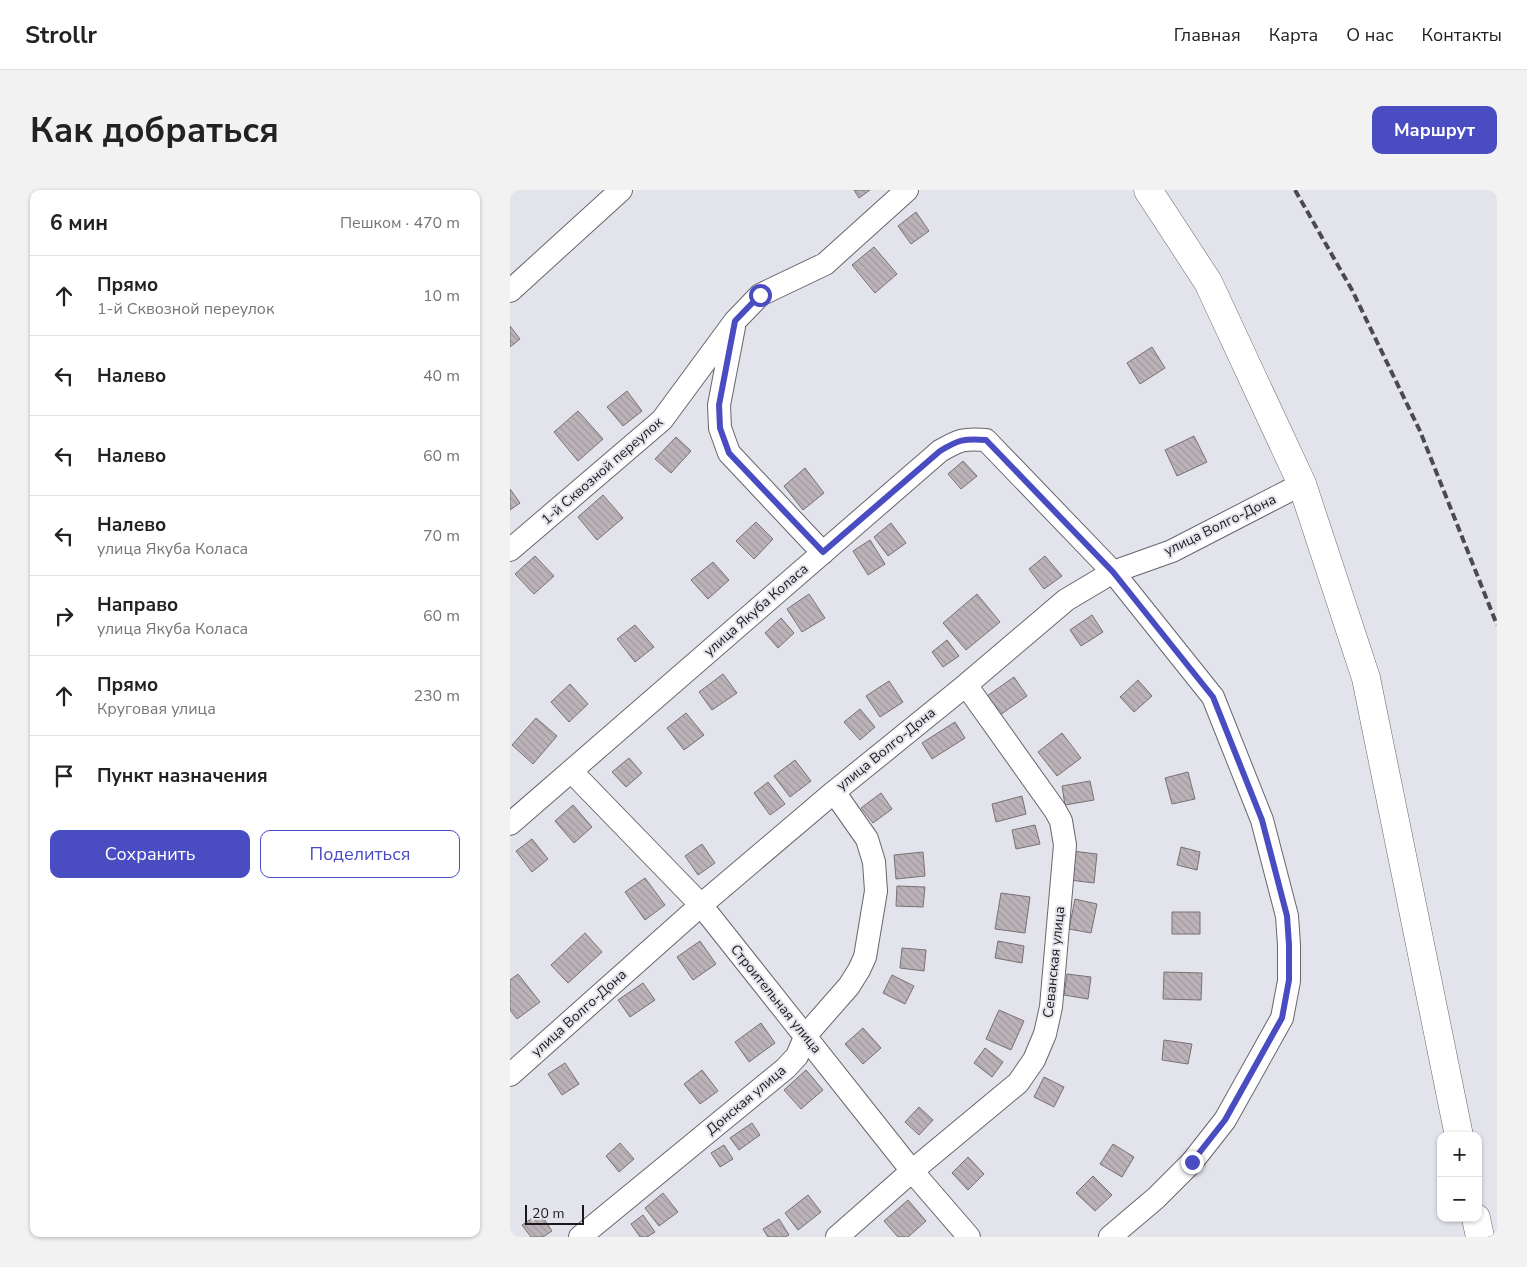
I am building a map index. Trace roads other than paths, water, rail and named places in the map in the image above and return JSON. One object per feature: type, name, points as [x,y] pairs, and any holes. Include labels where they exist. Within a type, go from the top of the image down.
[{"type":"street","points":[[510,291],[622,190]]},
{"type":"street","name":"1-й Сквозной переулок","points":[[510,550],[662,420],[735,321],[760,295],[825,264],[907,190]]},
{"type":"street","points":[[1148,190],[1208,282],[1302,484],[1366,678],[1459,1132]]},
{"type":"street","points":[[735,321],[719,405],[720,428],[729,453],[823,552]]},
{"type":"street","name":"улица Якуба Коласа","points":[[510,824],[940,451],[954,443],[969,438],[986,440],[1113,572],[1213,697],[1262,820],[1287,916],[1289,980],[1282,1018],[1225,1120],[1192,1162],[1156,1198],[1110,1237]]},
{"type":"street","name":"улица Волго-Дона","points":[[510,1075],[701,905],[1066,600],[1113,572],[1172,550],[1302,484]]},
{"type":"street","name":"Севанская улица","points":[[837,1237],[912,1171],[1018,1083],[1034,1060],[1045,1034],[1052,1007],[1065,845],[1061,821],[1047,798],[966,685]]},
{"type":"street","name":"Строительная улица","points":[[571,771],[701,905],[912,1171],[969,1237]]},
{"type":"street","name":"Донская улица","points":[[580,1237],[786,1068],[797,1056],[806,1036],[849,986],[859,970],[865,957],[876,891],[874,862],[867,839],[834,792]]},
{"type":"street","points":[[1477,1222],[1480,1237]]},
{"type":"railway","points":[[1295,190],[1352,290],[1420,431],[1497,625]]}]
